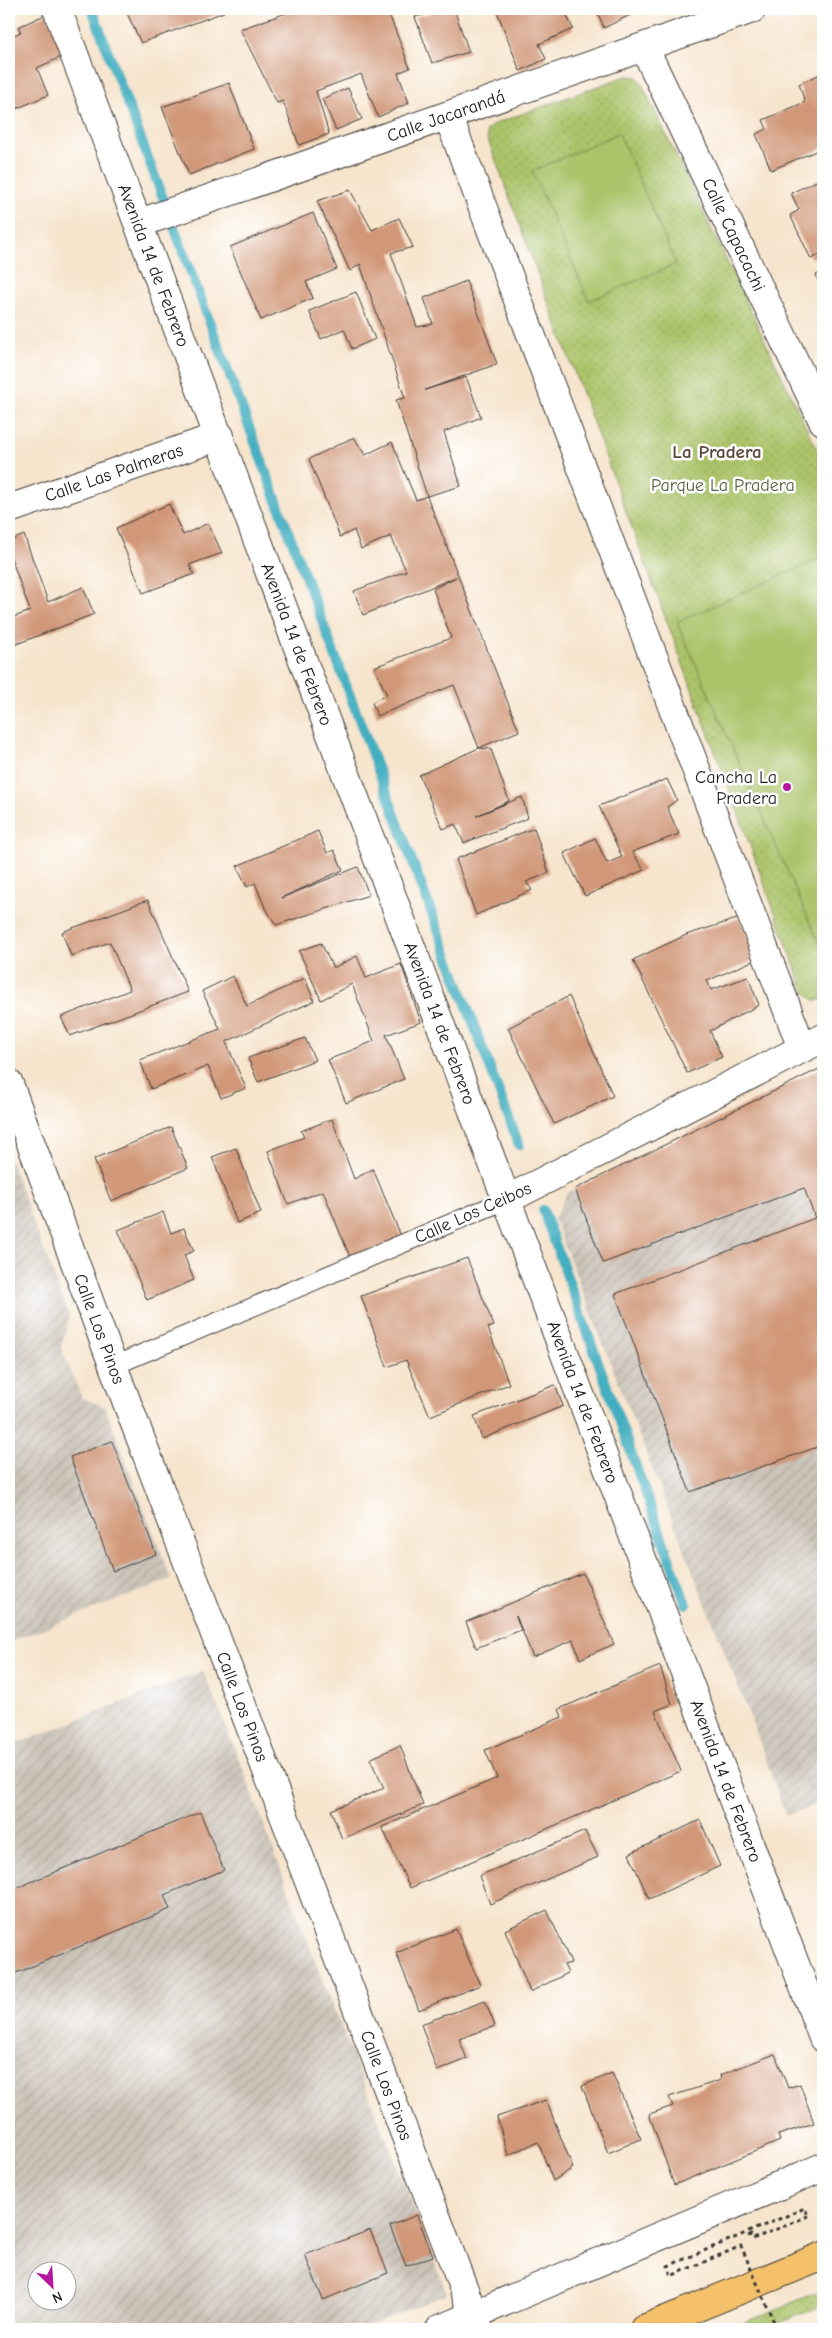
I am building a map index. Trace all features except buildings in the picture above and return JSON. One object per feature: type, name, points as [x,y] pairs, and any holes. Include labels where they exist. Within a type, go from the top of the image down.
[{"type":"highway","points":[[644,2329],[823,2256]]},
{"type":"street","name":"Avenida 14 de Febrero","points":[[57,9],[140,223],[823,2038]]},
{"type":"street","name":"Calle Jacarandá","points":[[140,223],[752,9]]},
{"type":"street","name":"Calle Capacachi","points":[[644,47],[823,421]]},
{"type":"street","points":[[448,116],[813,1043]]},
{"type":"street","name":"Calle Las Palmeras","points":[[9,509],[220,436]]},
{"type":"street","name":"Calle Los Ceibos","points":[[508,1199],[813,1043]]},
{"type":"street","name":"Calle Los Pinos","points":[[9,1084],[113,1366],[477,2322]]},
{"type":"street","points":[[440,2329],[477,2322],[823,2167]]},
{"type":"lane","name":"Calle Los Ceibos","points":[[113,1366],[508,1199]]},
{"type":"path","points":[[753,2239],[808,2216],[805,2208],[668,2266],[671,2276],[741,2246],[777,2329]]},
{"type":"shaded area","points":[[823,1067],[823,1802],[786,1816],[756,1732],[554,1219],[567,1193]]},
{"type":"shaded area","points":[[9,1158],[69,1316],[61,1348],[82,1398],[105,1407],[171,1579],[9,1642]]},
{"type":"shaded area","points":[[203,1671],[245,1774],[321,1977],[447,2294],[361,2329],[9,2329],[9,1747]]},
{"type":"green space","name":"Parque La Pradera","points":[[626,76],[637,77],[641,82],[823,462],[823,1000],[814,1000],[804,991],[487,137],[487,130],[494,124]]},
{"type":"green space","points":[[619,133],[676,264],[589,301],[532,171]]},
{"type":"green space","name":"Cancha La Pradera","points":[[823,557],[823,952],[677,622]]},
{"type":"green space","points":[[823,2290],[823,2305],[764,2329],[728,2329]]},
{"type":"waterway","points":[[92,9],[519,1145]]},
{"type":"waterway","points":[[543,1210],[686,1604]]},
{"type":"place","name":"Cancha La Pradera","points":[[787,787]]},
{"type":"district","name":"La Pradera","points":[[717,452]]}]
